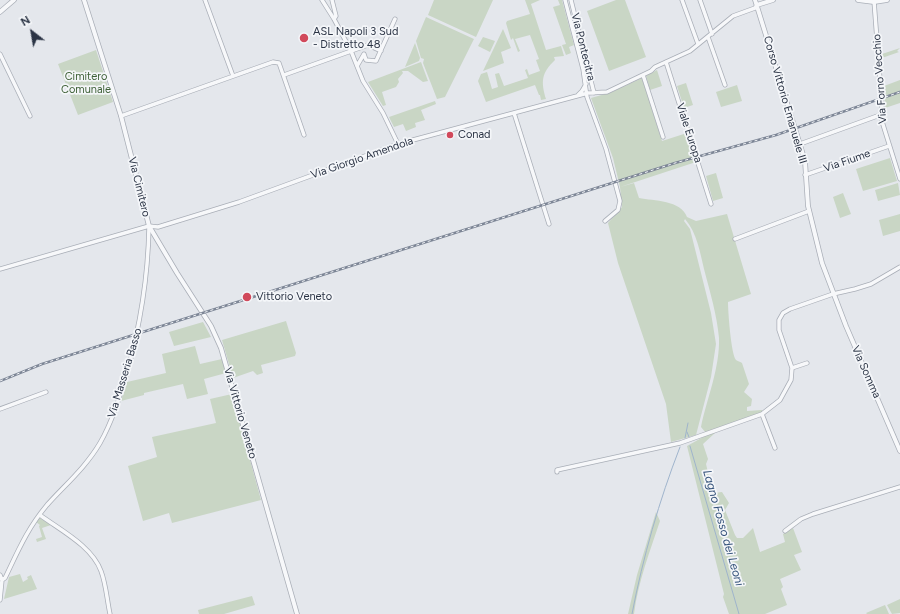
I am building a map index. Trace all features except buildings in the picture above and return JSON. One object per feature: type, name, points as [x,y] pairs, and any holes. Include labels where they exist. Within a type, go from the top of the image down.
[{"type":"street","points":[[0,12],[14,0]]},
{"type":"street","name":"Via Cimitero","points":[[0,269],[149,226],[121,116],[84,0]]},
{"type":"street","points":[[205,0],[233,76]]},
{"type":"street","points":[[322,0],[351,51],[363,81],[383,113],[398,144]]},
{"type":"street","points":[[332,0],[336,16],[334,19]]},
{"type":"street","name":"Via Pontecitra","points":[[565,0],[586,83],[588,93],[587,97],[606,149],[620,201],[618,210],[605,221]]},
{"type":"street","name":"Via Pontecitra","points":[[571,0],[594,93]]},
{"type":"street","points":[[682,0],[698,44]]},
{"type":"street","points":[[700,0],[712,34]]},
{"type":"street","name":"Corso Vittorio Emanuele III","points":[[755,0],[805,161],[809,211],[822,263],[833,294]]},
{"type":"street","points":[[756,5],[773,0]]},
{"type":"street","points":[[858,0],[887,0]]},
{"type":"street","name":"Via Forno Vecchio","points":[[874,1],[882,106],[880,115],[900,179]]},
{"type":"street","name":"Via Giorgio Amendola","points":[[149,226],[158,227],[239,202],[398,144],[588,93],[607,92],[684,54],[712,34],[733,16],[755,8],[756,5]]},
{"type":"street","points":[[357,66],[364,54],[366,60],[376,61],[395,19]]},
{"type":"street","points":[[708,37],[725,84]]},
{"type":"street","points":[[284,75],[368,45],[380,51]]},
{"type":"street","points":[[0,54],[30,116]]},
{"type":"street","points":[[121,116],[272,62],[279,63],[304,135]]},
{"type":"street","name":"Viale Europa","points":[[666,62],[712,204]]},
{"type":"street","points":[[643,75],[663,136]]},
{"type":"street","points":[[577,96],[582,91],[586,83]]},
{"type":"street","points":[[514,113],[549,224]]},
{"type":"street","points":[[800,144],[880,115]]},
{"type":"street","name":"Via Fiume","points":[[806,175],[889,146]]},
{"type":"street","points":[[735,239],[809,211]]},
{"type":"street","name":"Via Masseria Basso","points":[[2,580],[5,578],[27,532],[92,455],[100,443],[117,408],[132,357],[141,314],[149,259],[149,226]]},
{"type":"street","name":"Via Vittorio Veneto","points":[[149,226],[211,326],[221,348],[297,614]]},
{"type":"street","points":[[557,472],[557,470],[680,443],[762,414],[780,400],[791,380],[792,368],[779,330],[779,320],[783,313],[790,308],[833,294],[871,284],[900,267]]},
{"type":"street","name":"Via Somma","points":[[833,294],[900,451]]},
{"type":"street","points":[[792,368],[807,363]]},
{"type":"street","points":[[0,409],[46,392]]},
{"type":"street","points":[[762,414],[775,448]]},
{"type":"street","points":[[785,530],[801,519],[813,514],[900,487]]},
{"type":"street","points":[[40,515],[74,540],[98,563],[102,572],[110,614]]},
{"type":"street","points":[[0,576],[2,580],[0,600]]},
{"type":"green space","points":[[434,0],[493,0],[476,37],[428,15]]},
{"type":"green space","points":[[525,0],[540,0],[531,4],[546,50],[561,46],[564,56],[554,57],[555,60],[547,69],[543,78],[543,88],[546,99],[541,100],[535,85],[486,102],[478,81],[481,74],[487,72],[492,89],[498,87],[495,74],[499,73],[504,86],[528,78],[525,70],[527,69],[529,75],[540,71],[536,60],[539,59],[530,35],[515,39],[520,51],[518,52],[513,38],[511,40],[506,23],[507,21],[530,14]]},
{"type":"green space","points":[[558,0],[562,0],[574,45],[569,47],[571,53],[566,55],[562,45],[566,44],[553,7],[560,5]]},
{"type":"green space","points":[[616,0],[625,0],[646,57],[609,71],[587,11]]},
{"type":"green space","points":[[426,17],[474,39],[445,97],[437,99],[423,63],[424,59],[421,58],[416,41]]},
{"type":"green space","points":[[503,29],[511,48],[501,52],[504,63],[483,71]]},
{"type":"green space","points":[[483,37],[495,41],[490,52],[478,46]]},
{"type":"green space","points":[[415,43],[420,58],[419,61],[405,67]]},
{"type":"green space","points":[[900,48],[897,51],[899,52],[882,58],[882,54]]},
{"type":"green space","name":"Cimitero Comunale","points":[[96,50],[113,102],[78,115],[58,64]]},
{"type":"green space","points":[[421,62],[428,81],[423,82],[408,71],[402,71],[403,73],[398,79],[399,82],[396,87],[382,92],[386,105],[383,106],[368,82]]},
{"type":"green space","points":[[657,70],[662,86],[650,90],[646,76]]},
{"type":"green space","points":[[642,78],[662,141],[687,133],[696,162],[620,187],[613,158],[591,98],[612,92]]},
{"type":"green space","points":[[900,80],[900,103],[885,108],[884,86]]},
{"type":"green space","points":[[686,83],[693,105],[684,108],[677,86]]},
{"type":"green space","points":[[737,85],[742,101],[721,107],[716,92]]},
{"type":"green space","points":[[435,101],[436,104],[421,110],[425,120],[415,123],[416,127],[406,131],[403,124],[394,127],[389,117]]},
{"type":"green space","points":[[890,158],[897,181],[863,191],[856,169]]},
{"type":"green space","points":[[716,173],[723,198],[713,201],[706,176]]},
{"type":"green space","points":[[634,183],[639,198],[673,204],[684,211],[687,217],[696,221],[727,214],[751,294],[728,302],[730,332],[734,356],[736,360],[742,363],[749,384],[744,392],[752,399],[751,406],[747,407],[747,411],[762,410],[762,412],[706,433],[701,427],[715,372],[719,349],[719,338],[715,312],[699,249],[695,236],[685,219],[684,221],[690,229],[711,313],[716,344],[711,377],[696,435],[671,442],[666,404],[618,263],[608,223],[622,207],[620,187]]},
{"type":"green space","points":[[898,183],[900,195],[878,201],[875,190]]},
{"type":"green space","points":[[843,193],[851,214],[840,218],[833,197]]},
{"type":"green space","points":[[900,214],[900,231],[883,236],[879,220]]},
{"type":"green space","points":[[286,321],[296,353],[295,356],[261,365],[263,373],[257,375],[253,371],[233,378],[222,340]]},
{"type":"green space","points":[[203,322],[211,337],[174,346],[169,332]]},
{"type":"green space","points":[[195,346],[200,364],[222,359],[226,373],[204,379],[208,394],[187,399],[183,384],[144,393],[144,395],[121,401],[127,382],[166,373],[162,354]]},
{"type":"green space","points":[[232,394],[261,500],[172,523],[169,513],[143,521],[128,466],[157,457],[152,437],[216,423],[210,399]]},
{"type":"green space","points":[[714,431],[715,433],[703,444],[708,459],[706,464],[713,493],[722,492],[729,503],[725,510],[737,538],[743,538],[753,528],[760,552],[785,542],[783,534],[793,528],[802,552],[794,555],[801,570],[780,579],[783,587],[781,589],[787,605],[765,614],[729,614],[723,597],[724,594],[687,446]]},
{"type":"green space","points":[[656,512],[660,521],[641,578],[634,614],[628,614],[637,575]]},
{"type":"green space","points":[[40,518],[51,525],[42,528],[46,539],[37,542],[36,539],[42,537],[40,525],[36,522]]},
{"type":"green space","points":[[20,574],[23,582],[31,575],[37,589],[4,599],[9,577]]},
{"type":"green space","points":[[252,596],[255,605],[224,614],[199,614],[198,610]]},
{"type":"green space","points":[[900,599],[900,613],[892,614],[887,605]]},
{"type":"green space","points":[[885,605],[889,614],[866,613]]},
{"type":"waterway","name":"Lagno Fosso dei Leoni","points":[[685,438],[688,423]]},
{"type":"waterway","name":"Lagno Fosso dei Leoni","points":[[687,432],[689,437]]},
{"type":"waterway","name":"Lagno Fosso dei Leoni","points":[[690,446],[739,614]]},
{"type":"waterway","points":[[632,614],[652,529],[680,447]]},
{"type":"railway","points":[[0,381],[42,364],[675,163],[776,135],[900,92]]},
{"type":"place","name":"ASL Napoli 3 Sud - Distretto 48","points":[[304,38]]},
{"type":"place","name":"Conad","points":[[450,135]]},
{"type":"place","name":"Vittorio Veneto","points":[[247,297]]}]
